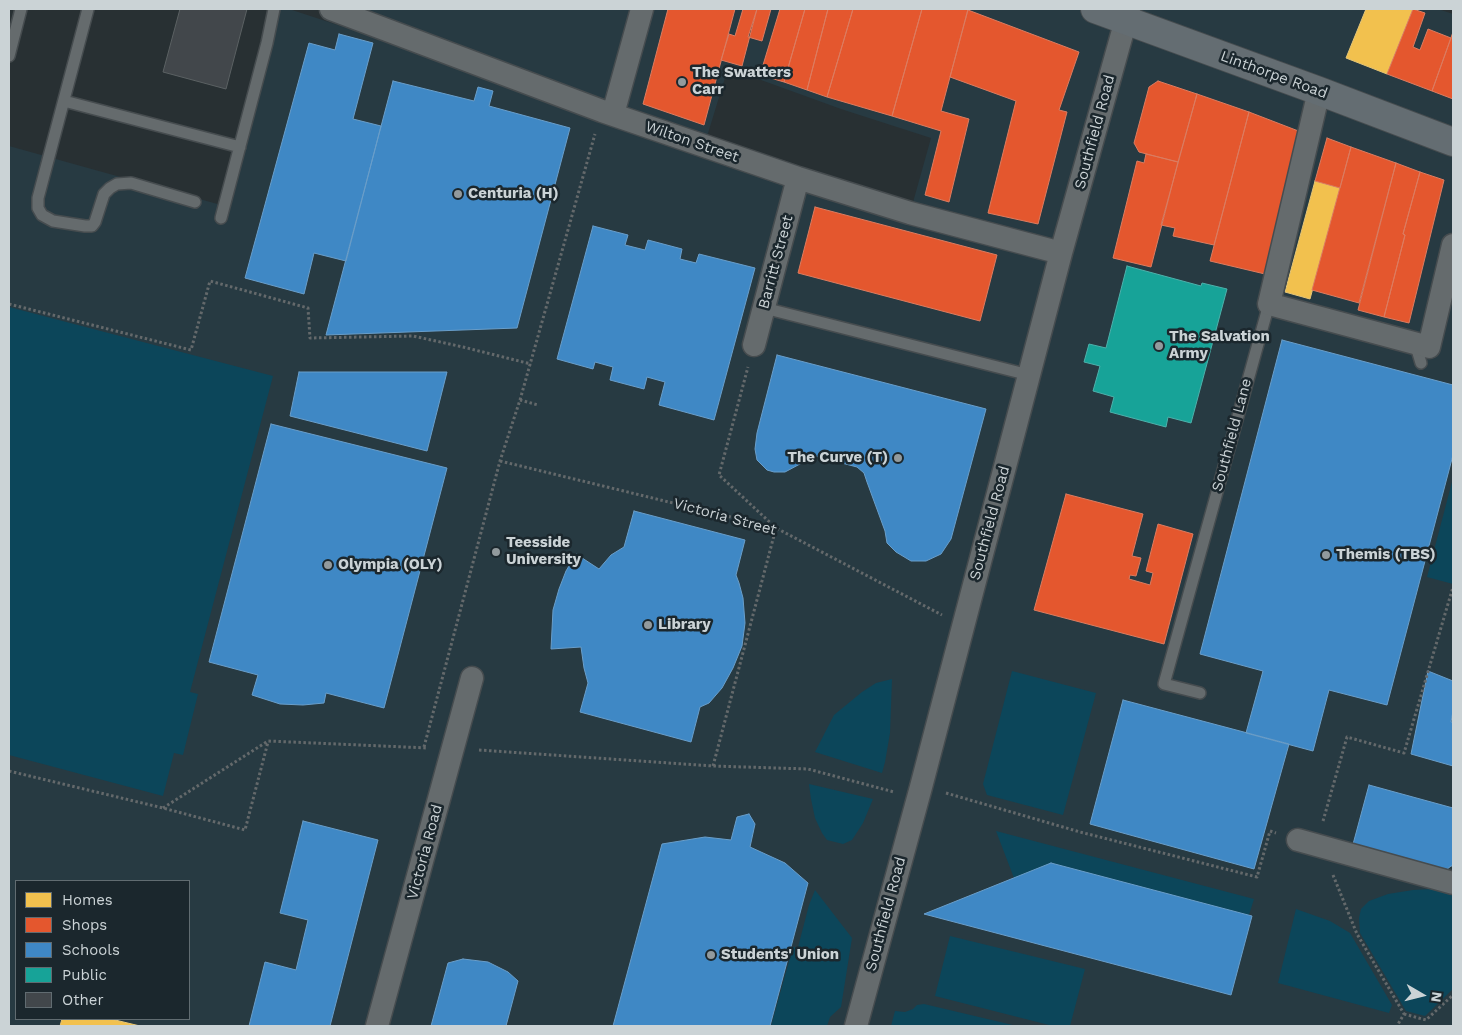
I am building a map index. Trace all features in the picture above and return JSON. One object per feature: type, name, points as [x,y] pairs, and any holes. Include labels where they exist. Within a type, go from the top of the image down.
[{"type":"main road","name":"Linthorpe Road","points":[[1095,9],[1128,14],[1319,91],[1453,142]]},
{"type":"street","name":"Wilton Street","points":[[331,9],[607,112],[798,178],[910,213],[1061,253]]},
{"type":"street","points":[[607,112],[642,9]]},
{"type":"street","name":"Southfield Road","points":[[856,1026],[921,787],[1061,253],[1128,14]]},
{"type":"street","name":"Southfield Lane","points":[[1268,304],[1319,91]]},
{"type":"street","name":"Barritt Street","points":[[754,345],[798,178]]},
{"type":"street","points":[[1268,304],[1422,351],[1450,275],[1453,245]]},
{"type":"street","name":"Victoria Road","points":[[377,1026],[472,678]]},
{"type":"street","points":[[1312,844],[1453,883]]},
{"type":"lane","points":[[9,56],[21,9]]},
{"type":"lane","points":[[88,9],[38,198],[38,208],[42,215],[53,221],[92,226],[104,194],[117,184],[131,183],[195,202]]},
{"type":"lane","points":[[221,218],[267,44],[274,9]]},
{"type":"lane","points":[[64,102],[240,147]]},
{"type":"lane","name":"Southfield Lane","points":[[1200,693],[1164,684],[1268,304]]},
{"type":"lane","points":[[764,308],[1029,375]]},
{"type":"path","points":[[424,747],[500,461],[607,112]]},
{"type":"path","points":[[9,304],[191,350],[210,281],[308,308],[310,338],[413,336],[463,346],[531,364]]},
{"type":"path","points":[[713,766],[776,528],[719,474],[754,345]]},
{"type":"path","points":[[520,400],[538,406]]},
{"type":"path","name":"Victoria Street","points":[[500,461],[776,528],[963,625]]},
{"type":"path","points":[[1453,588],[1404,753],[1347,737],[1312,844],[1357,934],[1404,1014],[1426,1020],[1453,996]]},
{"type":"path","points":[[9,772],[163,808],[245,830],[268,741]]},
{"type":"path","points":[[163,808],[268,741],[453,748],[713,766],[808,769],[895,792],[897,787]]},
{"type":"path","points":[[947,793],[1080,832],[1257,877],[1270,831],[1312,844]]},
{"type":"path","points":[[1397,1026],[1404,1014]]},
{"type":"shaded area","name":"Teesside University","points":[[273,9],[289,9],[910,213],[931,138],[841,109],[728,68],[705,143],[344,9],[1438,9],[1453,14],[1453,1026],[9,1026],[9,146],[221,205]]},
{"type":"shaded area","points":[[9,307],[273,376],[190,692],[198,694],[183,755],[174,753],[163,796],[9,755]]},
{"type":"shaded area","points":[[1453,478],[1453,584],[1427,577]]},
{"type":"shaded area","points":[[1012,671],[1096,693],[1063,815],[987,795],[983,784]]},
{"type":"shaded area","points":[[892,679],[890,733],[882,773],[815,752],[834,715],[876,683]]},
{"type":"shaded area","points":[[809,784],[873,799],[863,823],[852,840],[843,844],[827,840],[815,818]]},
{"type":"shaded area","points":[[996,831],[1254,899],[1249,915],[1051,863],[1014,878]]},
{"type":"shaded area","points":[[1432,889],[1453,891],[1453,989],[1425,1016],[1406,1011],[1360,933],[1359,918],[1361,909],[1369,901],[1388,894]]},
{"type":"shaded area","points":[[815,890],[852,938],[841,1007],[830,1017],[827,1026],[771,1026],[793,947],[798,947]]},
{"type":"shaded area","points":[[1296,909],[1330,921],[1350,933],[1392,1005],[1389,1013],[1278,983]]},
{"type":"shaded area","points":[[950,936],[1085,969],[1070,1026],[1053,1026],[935,996]]},
{"type":"shaded area","points":[[924,1004],[1017,1026],[891,1026],[895,1011],[905,1012],[917,1005]]},
{"type":"building: Homes","points":[[1366,9],[1413,9],[1387,74],[1346,58]]},
{"type":"building: Homes","points":[[1315,181],[1340,188],[1310,299],[1285,292]]},
{"type":"building: Homes","points":[[62,1020],[115,1020],[140,1026],[60,1026]]},
{"type":"building: Shops","name":"The Swatters Carr","points":[[668,9],[735,9],[704,125],[643,104]]},
{"type":"building: Shops","points":[[743,9],[757,9],[742,66],[721,60],[729,34],[735,36]]},
{"type":"building: Shops","points":[[757,9],[771,9],[762,41],[748,37]]},
{"type":"building: Shops","points":[[780,9],[805,9],[784,82],[760,75]]},
{"type":"building: Shops","points":[[805,9],[828,9],[807,90],[784,82]]},
{"type":"building: Shops","points":[[828,9],[853,9],[827,97],[807,90]]},
{"type":"building: Shops","points":[[853,9],[922,9],[892,116],[827,97]]},
{"type":"building: Shops","points":[[922,9],[968,9],[941,111],[969,119],[949,202],[925,195],[941,131],[892,116]]},
{"type":"building: Shops","points":[[1413,9],[1425,13],[1413,47],[1420,50],[1428,29],[1451,38],[1432,91],[1387,74]]},
{"type":"building: Shops","points":[[968,10],[1079,52],[1059,110],[1067,112],[1038,224],[988,213],[1016,101],[950,77]]},
{"type":"building: Shops","points":[[1453,32],[1453,99],[1432,91]]},
{"type":"building: Shops","points":[[1158,81],[1197,94],[1178,162],[1139,152],[1134,143],[1149,87]]},
{"type":"building: Shops","points":[[1197,94],[1249,112],[1214,245],[1173,236],[1175,228],[1161,225]]},
{"type":"building: Shops","points":[[1249,112],[1301,132],[1265,274],[1210,261]]},
{"type":"building: Shops","points":[[1327,138],[1351,147],[1340,188],[1315,181]]},
{"type":"building: Shops","points":[[1351,147],[1396,163],[1359,303],[1312,290]]},
{"type":"building: Shops","points":[[1146,154],[1178,162],[1151,267],[1113,258],[1137,161],[1144,163]]},
{"type":"building: Shops","points":[[1396,163],[1420,172],[1403,234],[1405,235],[1384,317],[1358,310]]},
{"type":"building: Shops","points":[[1420,172],[1444,180],[1409,323],[1384,317],[1405,235],[1403,234]]},
{"type":"building: Shops","points":[[815,207],[997,255],[980,321],[798,273]]},
{"type":"building: Shops","points":[[1066,494],[1143,514],[1132,556],[1141,558],[1136,576],[1130,575],[1129,579],[1150,585],[1153,573],[1146,571],[1158,524],[1193,534],[1164,644],[1034,610]]},
{"type":"building: Schools","points":[[339,34],[373,43],[353,119],[381,126],[346,261],[314,253],[304,294],[245,278],[309,43],[335,50]]},
{"type":"building: Schools","name":"Centuria (H)","points":[[393,81],[474,101],[478,87],[493,91],[489,106],[570,128],[517,328],[326,335]]},
{"type":"building: Schools","points":[[593,226],[628,235],[625,245],[645,250],[648,240],[682,249],[680,259],[696,263],[699,254],[755,268],[714,420],[659,405],[665,382],[647,377],[644,389],[610,380],[613,367],[595,362],[593,369],[557,359]]},
{"type":"building: Schools","name":"Themis (TBS)","points":[[1282,340],[1453,385],[1453,455],[1387,705],[1329,690],[1313,751],[1246,733],[1263,671],[1200,654]]},
{"type":"building: Schools","name":"The Curve (T)","points":[[777,355],[986,409],[951,539],[941,554],[926,561],[911,561],[896,552],[887,543],[885,531],[864,473],[857,467],[815,456],[785,472],[774,472],[767,470],[757,460],[755,449],[757,433]]},
{"type":"building: Schools","points":[[299,372],[447,372],[427,451],[290,416]]},
{"type":"building: Schools","name":"Olympia (OLY)","points":[[271,424],[447,468],[384,708],[326,693],[324,703],[303,705],[280,704],[252,695],[258,675],[209,662]]},
{"type":"building: Schools","name":"Library","points":[[634,511],[745,540],[736,575],[743,598],[745,623],[742,646],[722,688],[709,703],[700,707],[691,742],[580,712],[588,683],[581,647],[551,649],[553,610],[566,571],[576,554],[599,569],[611,555],[624,547]]},
{"type":"building: Schools","points":[[1428,671],[1453,681],[1451,722],[1453,722],[1453,766],[1411,754]]},
{"type":"building: Schools","points":[[1123,700],[1289,744],[1254,869],[1090,824]]},
{"type":"building: Schools","points":[[1369,785],[1453,808],[1453,866],[1446,870],[1352,848]]},
{"type":"building: Schools","name":"Students' Union","points":[[749,814],[755,824],[750,847],[785,863],[808,883],[770,1026],[613,1026],[662,844],[705,837],[731,840],[737,817]]},
{"type":"building: Schools","points":[[303,821],[378,840],[330,1026],[249,1026],[265,962],[296,970],[308,920],[280,913]]},
{"type":"building: Schools","points":[[1051,863],[1252,916],[1231,995],[924,914]]},
{"type":"building: Schools","points":[[463,959],[488,962],[508,972],[518,981],[506,1026],[431,1026],[448,963]]},
{"type":"building: Public","name":"The Salvation Army","points":[[1127,266],[1201,286],[1202,283],[1227,289],[1191,423],[1168,417],[1166,427],[1110,412],[1114,397],[1093,391],[1100,366],[1084,362],[1089,344],[1106,348]]},
{"type":"building: Other","points":[[180,9],[247,9],[226,89],[163,72]]},
{"type":"place","name":"The Swatters Carr","points":[[682,82]]},
{"type":"place","name":"Centuria (H)","points":[[458,194]]},
{"type":"place","name":"The Salvation Army","points":[[1159,346]]},
{"type":"place","name":"The Curve (T)","points":[[898,458]]},
{"type":"place","name":"Teesside University","points":[[496,552]]},
{"type":"place","name":"Themis (TBS)","points":[[1326,555]]},
{"type":"place","name":"Olympia (OLY)","points":[[328,565]]},
{"type":"place","name":"Library","points":[[648,625]]},
{"type":"place","name":"Students' Union","points":[[711,955]]}]
